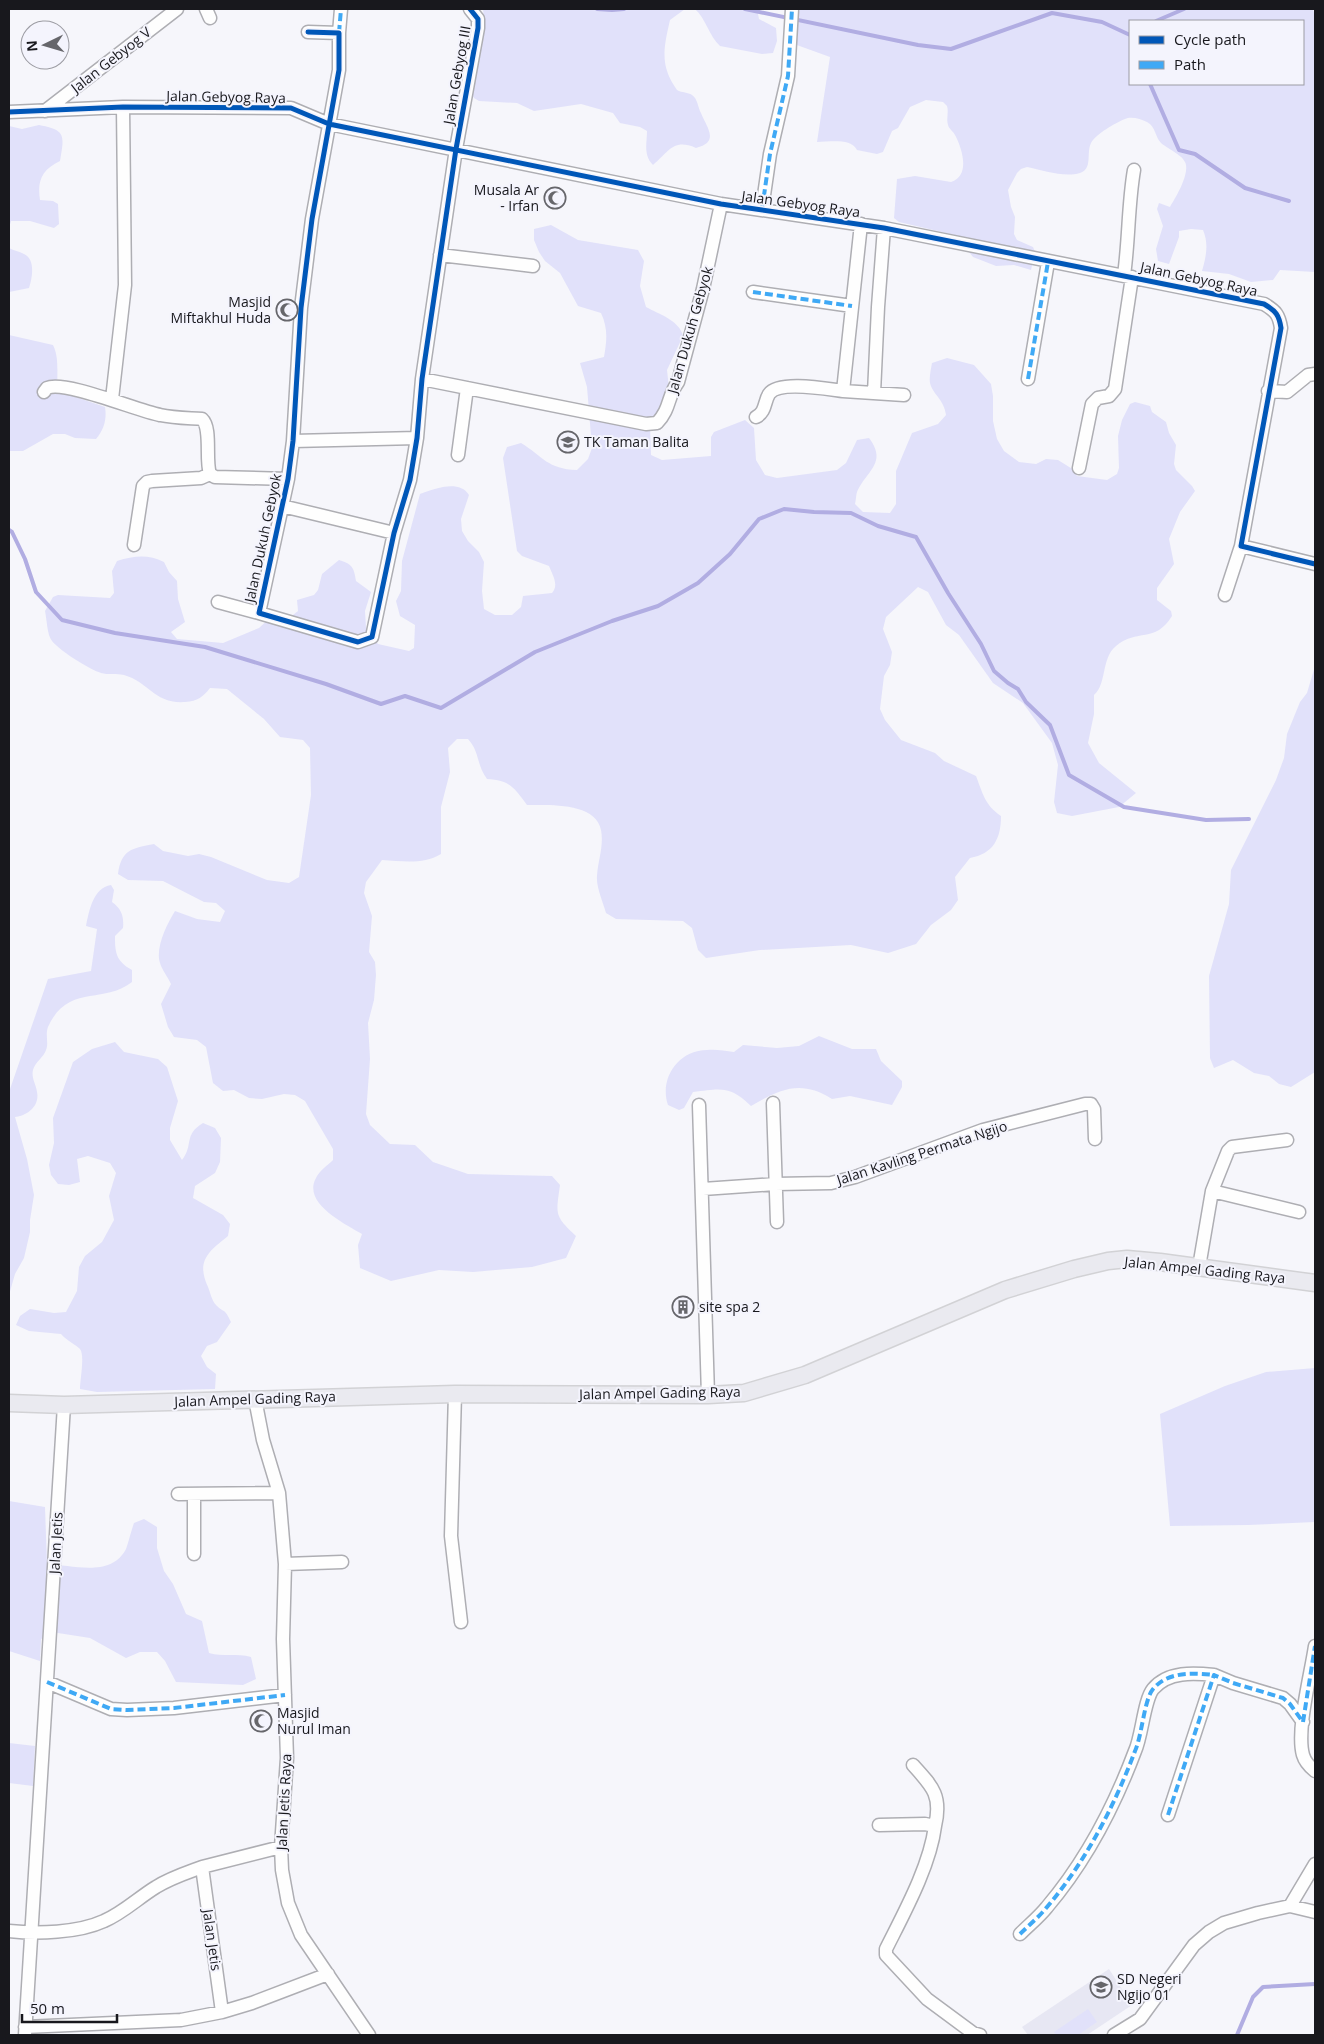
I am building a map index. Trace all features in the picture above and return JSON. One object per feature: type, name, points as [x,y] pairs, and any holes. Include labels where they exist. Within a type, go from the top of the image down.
[{"type":"main road","name":"Jalan Ampel Gading Raya","points":[[9,1403],[64,1404],[455,1394],[708,1395],[744,1393],[805,1375],[1005,1290],[1074,1269],[1108,1261],[1127,1259],[1315,1283]]},
{"type":"street","name":"Jalan Gebyog V","points":[[44,112],[177,9]]},
{"type":"street","name":"Jalan Dukuh Gebyok","points":[[341,9],[339,70],[312,219],[301,308],[293,441],[288,479],[259,613],[343,639],[358,642],[372,637],[394,533],[410,480],[417,438],[422,379],[456,148]]},
{"type":"street","name":"Jalan Gebyog III","points":[[456,148],[478,28],[478,19],[470,9]]},
{"type":"street","points":[[762,209],[770,154],[788,76],[791,15]]},
{"type":"street","points":[[308,32],[339,33]]},
{"type":"street","name":"Jalan Gebyog Raya","points":[[9,112],[44,112],[123,107],[292,108],[329,124],[456,148],[721,204],[884,228],[1264,304],[1275,310],[1279,317],[1281,328],[1241,546],[1225,595]]},
{"type":"street","points":[[112,399],[125,285],[123,107]]},
{"type":"street","points":[[1079,468],[1092,404],[1098,398],[1109,396],[1115,389],[1128,276],[1129,200],[1134,170]]},
{"type":"street","name":"Jalan Dukuh Gebyok","points":[[422,379],[646,424],[657,423],[666,412],[673,390],[678,382],[703,289],[721,204]]},
{"type":"street","points":[[843,385],[861,224]]},
{"type":"street","points":[[874,393],[884,228]]},
{"type":"street","points":[[440,255],[533,266]]},
{"type":"street","points":[[1028,379],[1048,262]]},
{"type":"street","points":[[753,292],[852,306]]},
{"type":"street","points":[[1268,391],[1287,392],[1292,390],[1308,375],[1315,374]]},
{"type":"street","points":[[756,417],[763,412],[768,395],[772,390],[780,388],[843,385],[874,393],[904,395]]},
{"type":"street","points":[[44,392],[51,386],[112,399],[159,415],[202,420],[207,427],[208,467],[210,474]]},
{"type":"street","points":[[458,455],[467,388]]},
{"type":"street","points":[[293,441],[417,438]]},
{"type":"street","name":"Jalan Dukuh Gebyok","points":[[134,545],[143,486],[149,481],[201,478],[210,474],[215,477],[288,479]]},
{"type":"street","points":[[282,506],[394,533]]},
{"type":"street","points":[[1241,546],[1315,564]]},
{"type":"street","points":[[218,602],[259,613]]},
{"type":"street","points":[[773,1103],[777,1222]]},
{"type":"street","name":"Jalan Kavling Permata Ngijo","points":[[703,1189],[775,1184],[831,1183],[855,1177],[983,1130],[1085,1104],[1091,1104],[1094,1109],[1095,1139]]},
{"type":"street","points":[[699,1105],[708,1395]]},
{"type":"street","points":[[1199,1267],[1212,1191],[1228,1150],[1232,1147],[1286,1140]]},
{"type":"street","points":[[1212,1191],[1299,1212]]},
{"type":"street","points":[[455,1394],[451,1536],[461,1622]]},
{"type":"street","name":"Jalan Jetis Raya","points":[[255,1399],[279,1493],[285,1564],[283,1639],[287,1758],[281,1847],[282,1870],[288,1903],[301,1935],[368,2035]]},
{"type":"street","name":"Jalan Jetis","points":[[64,1404],[25,2031],[124,2029],[181,2020],[222,2012],[252,2003],[328,1974]]},
{"type":"street","points":[[178,1494],[279,1493]]},
{"type":"street","points":[[194,1494],[194,1554]]},
{"type":"street","points":[[285,1564],[342,1562]]},
{"type":"street","points":[[1315,1646],[1303,1722],[1303,1756],[1315,1770]]},
{"type":"street","points":[[1020,1934],[1047,1908],[1081,1860],[1108,1814],[1136,1750],[1153,1689],[1167,1680],[1188,1673],[1214,1675],[1233,1683],[1283,1698],[1290,1704],[1303,1722]]},
{"type":"street","points":[[1168,1815],[1214,1675]]},
{"type":"street","points":[[47,1682],[111,1708],[126,1710],[174,1708],[284,1695]]},
{"type":"street","points":[[913,1765],[927,1780],[939,1802],[933,1842],[907,1907],[886,1949],[886,1955],[927,1999],[973,2033],[980,2035]]},
{"type":"street","points":[[879,1825],[925,1824],[935,1826]]},
{"type":"street","points":[[9,1931],[32,1933],[89,1927],[116,1915],[156,1886],[171,1879],[202,1868],[281,1847]]},
{"type":"street","points":[[1290,1906],[1315,1864]]},
{"type":"street","name":"Jalan Jetis","points":[[202,1868],[222,2012]]},
{"type":"street","points":[[1114,2035],[1140,2019],[1194,1945],[1208,1932],[1224,1923],[1290,1906],[1315,1912]]},
{"type":"shaded area","points":[[483,9],[685,9],[670,20],[665,47],[665,64],[671,81],[677,90],[690,94],[696,99],[710,134],[708,142],[696,148],[682,145],[672,148],[653,165],[647,153],[647,131],[640,127],[620,123],[613,113],[581,104],[534,111],[517,103],[479,101],[474,98],[458,73],[458,67],[462,56],[479,45],[485,29]]},
{"type":"shaded area","points":[[695,9],[757,9],[759,19],[776,28],[777,41],[773,53],[762,54],[720,46]]},
{"type":"shaded area","points":[[800,9],[1313,9],[1315,17],[1315,272],[1280,270],[1273,280],[1251,282],[1229,274],[1202,271],[1206,250],[1205,235],[1203,230],[1191,229],[1179,231],[1179,237],[1169,264],[1158,261],[1156,249],[1163,226],[1157,209],[1159,203],[1170,207],[1183,181],[1186,165],[1183,159],[1161,143],[1150,124],[1133,118],[1127,118],[1116,123],[1093,140],[1090,147],[1088,164],[1084,171],[1080,173],[1067,175],[1027,167],[1017,173],[1008,190],[1015,217],[1014,234],[1017,240],[1033,247],[1035,252],[1031,270],[1014,265],[996,266],[973,257],[955,235],[899,222],[894,218],[897,179],[915,176],[951,182],[961,174],[963,168],[962,154],[955,135],[948,125],[947,106],[943,102],[926,100],[910,107],[898,128],[892,131],[883,152],[877,154],[857,150],[854,146],[845,142],[817,142],[830,57],[794,44],[793,31]]},
{"type":"shaded area","points":[[39,125],[55,129],[62,136],[60,161],[45,172],[39,187],[40,200],[53,201],[58,204],[59,224],[54,228],[30,221],[11,221],[9,228],[9,126],[22,129]]},
{"type":"shaded area","points":[[551,225],[578,240],[638,250],[644,261],[640,286],[646,307],[668,318],[681,331],[683,336],[667,370],[671,406],[650,425],[651,455],[662,460],[711,456],[711,437],[714,432],[745,420],[754,428],[756,460],[765,475],[777,478],[837,470],[846,463],[857,440],[869,438],[874,447],[876,461],[857,492],[855,504],[863,512],[890,513],[896,504],[896,471],[912,433],[938,424],[946,415],[943,405],[931,387],[930,378],[932,363],[947,358],[974,365],[991,384],[993,421],[997,439],[1004,451],[1019,462],[1036,464],[1046,459],[1058,460],[1074,470],[1077,476],[1107,480],[1117,474],[1119,468],[1118,436],[1122,420],[1130,404],[1135,402],[1150,406],[1152,412],[1166,422],[1169,433],[1176,445],[1174,464],[1176,470],[1195,491],[1180,512],[1169,539],[1174,564],[1157,588],[1157,600],[1171,611],[1172,616],[1166,625],[1159,630],[1124,641],[1111,651],[1101,684],[1094,695],[1094,714],[1088,743],[1099,763],[1136,793],[1119,807],[1072,816],[1057,813],[1054,802],[1058,765],[1052,743],[1023,703],[993,683],[959,635],[946,625],[928,592],[918,587],[886,617],[883,629],[892,652],[890,665],[884,676],[880,709],[885,720],[901,740],[935,753],[944,761],[976,776],[991,808],[1001,816],[999,832],[994,844],[985,853],[970,858],[955,877],[958,900],[951,910],[931,925],[916,944],[888,953],[851,945],[760,950],[706,958],[698,950],[692,928],[683,921],[616,919],[606,913],[598,885],[597,876],[602,842],[601,830],[597,821],[590,814],[570,807],[527,805],[511,786],[501,781],[487,779],[472,744],[468,739],[457,739],[448,748],[450,772],[441,807],[441,854],[420,861],[382,860],[366,882],[364,893],[372,916],[369,952],[375,962],[376,975],[374,1000],[368,1023],[370,1059],[366,1114],[370,1125],[390,1144],[415,1145],[433,1162],[468,1174],[552,1176],[560,1185],[558,1214],[560,1219],[576,1236],[566,1258],[532,1267],[473,1272],[439,1270],[391,1281],[360,1268],[358,1245],[362,1234],[327,1212],[315,1196],[313,1187],[317,1175],[333,1160],[333,1149],[305,1101],[295,1095],[284,1094],[262,1099],[249,1098],[234,1090],[223,1091],[213,1083],[206,1047],[197,1040],[174,1037],[168,1027],[161,1004],[171,984],[161,966],[159,950],[169,922],[175,911],[197,919],[220,922],[225,911],[216,903],[204,902],[163,881],[128,880],[118,874],[122,860],[129,851],[154,844],[163,851],[188,856],[199,854],[211,857],[267,880],[289,883],[299,877],[311,795],[310,748],[303,740],[280,737],[264,719],[227,689],[210,688],[197,700],[175,702],[159,696],[133,678],[121,674],[101,673],[89,668],[52,641],[48,631],[45,611],[53,597],[58,595],[110,598],[114,593],[112,571],[117,561],[135,557],[147,557],[164,562],[169,572],[177,581],[178,599],[185,622],[171,632],[177,639],[223,643],[259,628],[271,617],[293,615],[298,611],[297,600],[314,595],[318,590],[322,574],[339,560],[352,567],[356,581],[371,592],[365,611],[366,628],[378,644],[409,651],[414,648],[415,625],[400,616],[396,601],[401,591],[402,561],[420,494],[453,486],[465,490],[469,495],[461,519],[462,531],[468,541],[479,552],[484,562],[482,591],[484,609],[495,615],[512,615],[521,607],[523,596],[552,593],[555,584],[549,566],[522,556],[517,551],[503,458],[507,447],[521,443],[552,465],[567,469],[577,470],[588,459],[592,448],[587,387],[580,363],[604,357],[606,334],[601,313],[578,306],[560,273],[545,261],[539,252],[534,240],[534,229]]},
{"type":"shaded area","points":[[9,248],[24,254],[30,260],[32,275],[29,288],[9,292]]},
{"type":"shaded area","points":[[9,335],[53,345],[57,361],[58,391],[105,407],[106,416],[104,424],[96,439],[53,434],[23,451],[9,451]]},
{"type":"shaded area","points":[[1315,666],[1315,1072],[1291,1087],[1279,1084],[1269,1076],[1254,1073],[1233,1060],[1214,1068],[1210,1058],[1209,976],[1229,904],[1231,870],[1276,780],[1284,758],[1287,734],[1300,702],[1307,693]]},
{"type":"shaded area","points":[[111,885],[114,890],[112,902],[120,910],[123,920],[123,928],[115,936],[116,952],[120,960],[132,970],[132,982],[121,989],[109,993],[76,999],[56,1013],[48,1027],[46,1050],[33,1070],[37,1102],[24,1115],[15,1117],[27,1159],[34,1195],[30,1232],[24,1258],[15,1274],[9,1295],[9,1092],[48,979],[91,971],[97,929],[86,926],[96,895],[105,887]]},
{"type":"shaded area","points":[[819,1036],[852,1049],[876,1049],[881,1061],[902,1081],[902,1087],[892,1105],[850,1096],[832,1099],[810,1089],[800,1088],[781,1091],[751,1106],[737,1095],[724,1090],[693,1092],[684,1108],[679,1110],[668,1105],[666,1085],[669,1076],[673,1068],[687,1055],[697,1051],[710,1050],[734,1052],[743,1045],[777,1048],[799,1046]]},
{"type":"shaded area","points":[[115,1042],[124,1052],[158,1059],[167,1067],[178,1101],[170,1128],[170,1140],[182,1160],[188,1150],[193,1132],[203,1123],[215,1128],[221,1138],[220,1162],[215,1173],[195,1186],[193,1198],[223,1215],[230,1224],[228,1236],[210,1252],[206,1258],[203,1270],[212,1299],[216,1305],[226,1312],[231,1322],[217,1342],[207,1346],[201,1356],[207,1367],[216,1374],[215,1389],[97,1392],[80,1389],[82,1362],[80,1349],[61,1334],[29,1331],[16,1325],[20,1316],[30,1309],[54,1313],[66,1312],[77,1291],[79,1267],[85,1256],[102,1242],[114,1220],[109,1196],[116,1173],[110,1163],[88,1156],[77,1159],[80,1182],[69,1185],[58,1184],[51,1175],[49,1165],[54,1143],[53,1118],[73,1062],[92,1049]]},
{"type":"shaded area","points":[[1315,1368],[1315,1522],[1170,1526],[1160,1414],[1225,1386],[1266,1372]]},
{"type":"shaded area","points":[[9,1501],[45,1507],[47,1564],[91,1568],[111,1564],[126,1549],[134,1523],[144,1519],[157,1527],[157,1548],[164,1571],[173,1584],[186,1614],[202,1621],[209,1653],[251,1657],[256,1679],[243,1685],[176,1682],[165,1661],[157,1652],[140,1652],[126,1658],[90,1638],[58,1633],[41,1639],[40,1661],[9,1651]]},
{"type":"shaded area","points":[[9,1743],[35,1746],[33,1786],[9,1783]]},
{"type":"shaded area","name":"SD Negeri Ngijo 01","points":[[1109,1969],[1132,2005],[1087,2035],[1028,2035],[1022,2027]]},
{"type":"shaded area","points":[[1088,2009],[1097,2022],[1078,2035],[1056,2035],[1054,2032]]},
{"type":"waterway","points":[[597,9],[624,9]]},
{"type":"waterway","points":[[745,9],[918,45],[951,49],[1052,13],[1102,22],[1129,35]]},
{"type":"waterway","points":[[1158,20],[1184,9]]},
{"type":"waterway","points":[[1150,85],[1179,150],[1195,154],[1245,188],[1289,201]]},
{"type":"waterway","points":[[9,530],[12,532],[25,559],[36,592],[62,620],[115,633],[205,647],[326,684],[381,704],[405,696],[441,708],[535,652],[612,621],[658,606],[698,583],[730,554],[759,519],[784,509],[851,513],[878,526],[916,537],[948,593],[981,644],[994,671],[1018,689],[1026,702],[1050,725],[1069,775],[1124,807],[1206,820],[1249,819]]},
{"type":"waterway","points":[[1237,2035],[1253,1997],[1263,1987],[1315,1984]]},
{"type":"marked path","points":[[339,33],[341,9]]},
{"type":"marked path","points":[[762,209],[770,154],[788,76],[792,9]]},
{"type":"marked path","points":[[1028,379],[1048,262]]},
{"type":"marked path","points":[[753,292],[852,306]]},
{"type":"marked path","points":[[1303,1722],[1315,1646]]},
{"type":"marked path","points":[[1020,1934],[1044,1911],[1061,1889],[1098,1833],[1118,1793],[1135,1751],[1140,1737],[1147,1701],[1153,1689],[1166,1679],[1182,1674],[1214,1675]]},
{"type":"marked path","points":[[1168,1815],[1214,1675],[1233,1683],[1283,1698],[1290,1704],[1303,1722]]},
{"type":"marked path","points":[[47,1682],[111,1709],[127,1710],[174,1708],[285,1695]]},
{"type":"cycle path","points":[[308,32],[339,33],[339,70],[312,219],[301,308],[293,441],[288,479],[259,613],[358,642],[372,637],[394,533],[410,480],[417,438],[422,379],[456,149],[478,28],[478,19],[470,9]]},
{"type":"cycle path","points":[[9,112],[123,107],[291,108],[329,124],[721,204],[884,228],[1264,304],[1276,314],[1281,328],[1241,546],[1315,564]]},
{"type":"place","name":"Musala Ar - Irfan","points":[[555,198]]},
{"type":"place","name":"Masjid Miftakhul Huda","points":[[287,310]]},
{"type":"place","name":"TK Taman Balita","points":[[568,442]]},
{"type":"place","name":"site spa 2","points":[[683,1307]]},
{"type":"place","name":"Masjid Nurul Iman","points":[[261,1721]]},
{"type":"place","name":"SD Negeri Ngijo 01","points":[[1101,1987]]}]
